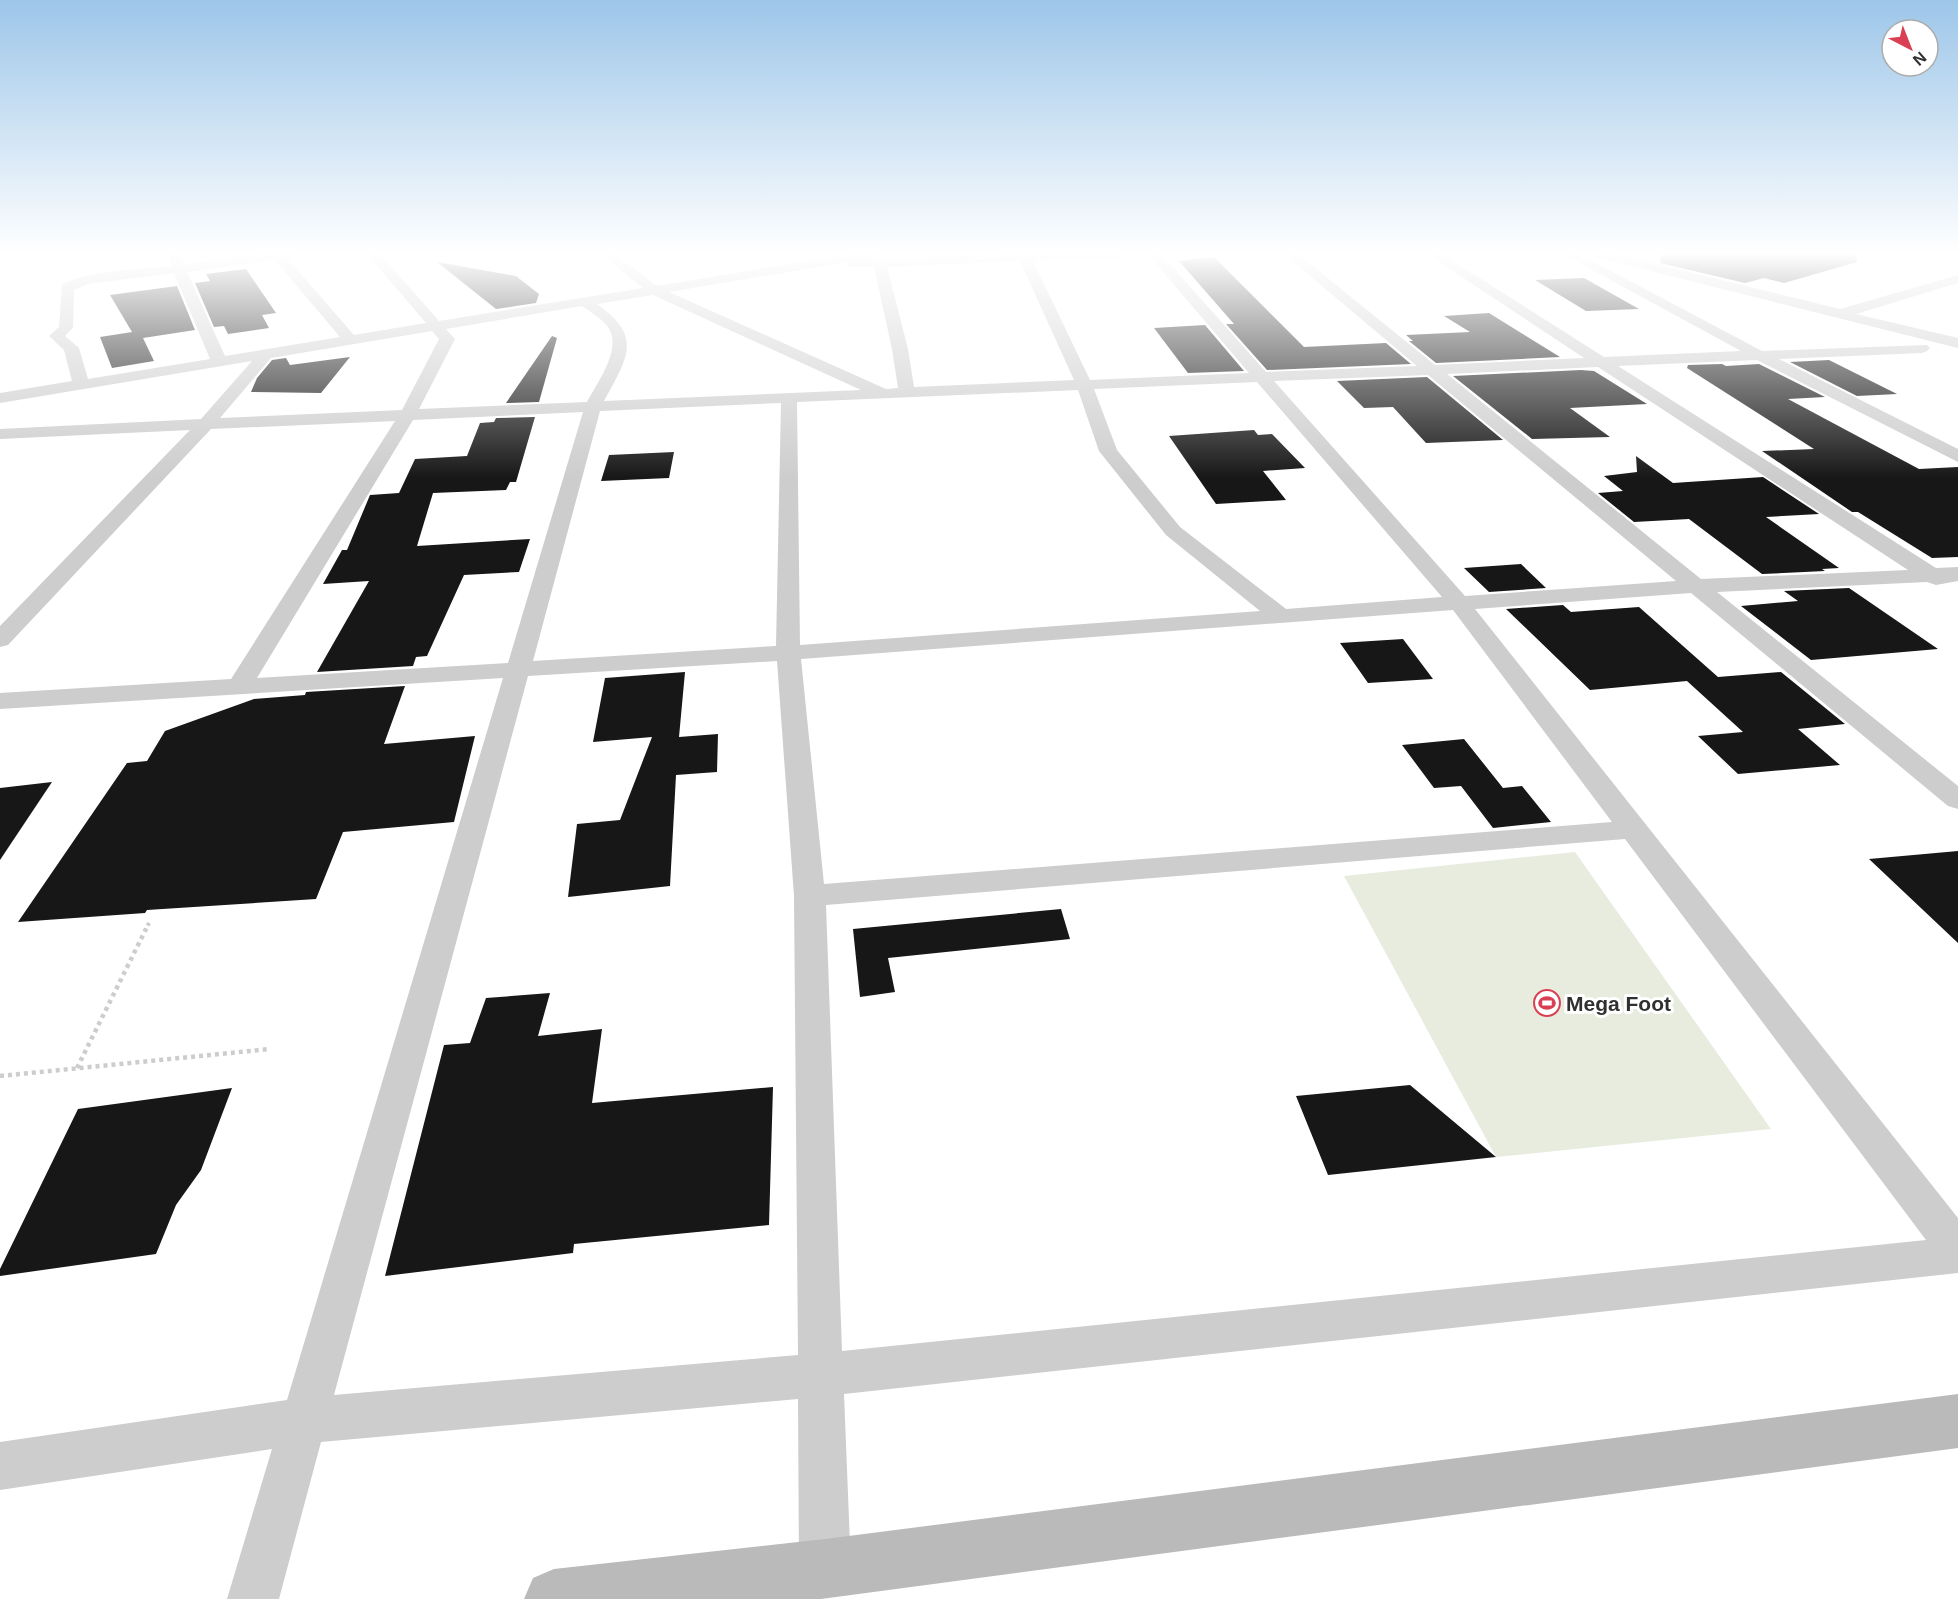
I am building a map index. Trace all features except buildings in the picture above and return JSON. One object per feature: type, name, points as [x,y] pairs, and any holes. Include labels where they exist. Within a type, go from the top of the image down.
[{"type":"main road","points":[[554,1599],[825,1569],[1958,1421]]},
{"type":"street","points":[[65,329],[56,336],[71,348],[81,384]]},
{"type":"street","points":[[205,329],[219,361]]},
{"type":"street","points":[[341,329],[350,340]]},
{"type":"street","points":[[0,398],[416,329]]},
{"type":"street","points":[[239,687],[408,414],[447,339],[440,329]]},
{"type":"street","points":[[253,1599],[520,670],[593,405],[621,348],[618,329]]},
{"type":"street","points":[[735,329],[888,395]]},
{"type":"street","points":[[895,329],[907,394]]},
{"type":"street","points":[[1058,329],[1085,386],[1108,451],[1173,531],[1281,616]]},
{"type":"street","points":[[1219,329],[1459,603],[1958,1250]]},
{"type":"street","points":[[1382,329],[1958,800]]},
{"type":"street","points":[[1550,329],[1958,592]]},
{"type":"street","points":[[1709,329],[1958,456]]},
{"type":"street","points":[[1888,329],[1923,341],[1940,356]]},
{"type":"street","points":[[6,423],[206,424],[593,405],[789,400],[1759,355],[1923,341],[1958,343]]},
{"type":"street","points":[[0,640],[206,424],[267,353]]},
{"type":"street","points":[[6,423],[40,391]]},
{"type":"street","points":[[789,400],[788,653],[810,896],[825,1569]]},
{"type":"street","points":[[0,701],[788,653],[1695,586],[1958,574]]},
{"type":"street","points":[[810,896],[1634,829]]},
{"type":"street","points":[[0,1466],[304,1421],[821,1375],[1958,1255]]},
{"type":"path","points":[[76,1068],[150,921]]},
{"type":"path","points":[[0,1076],[270,1049]]},
{"type":"shaded area","name":"Mega Foot","points":[[1575,852],[1771,1129],[1496,1157],[1344,876]]},
{"type":"place","name":"Mega Foot","points":[[1547,1003]]}]
